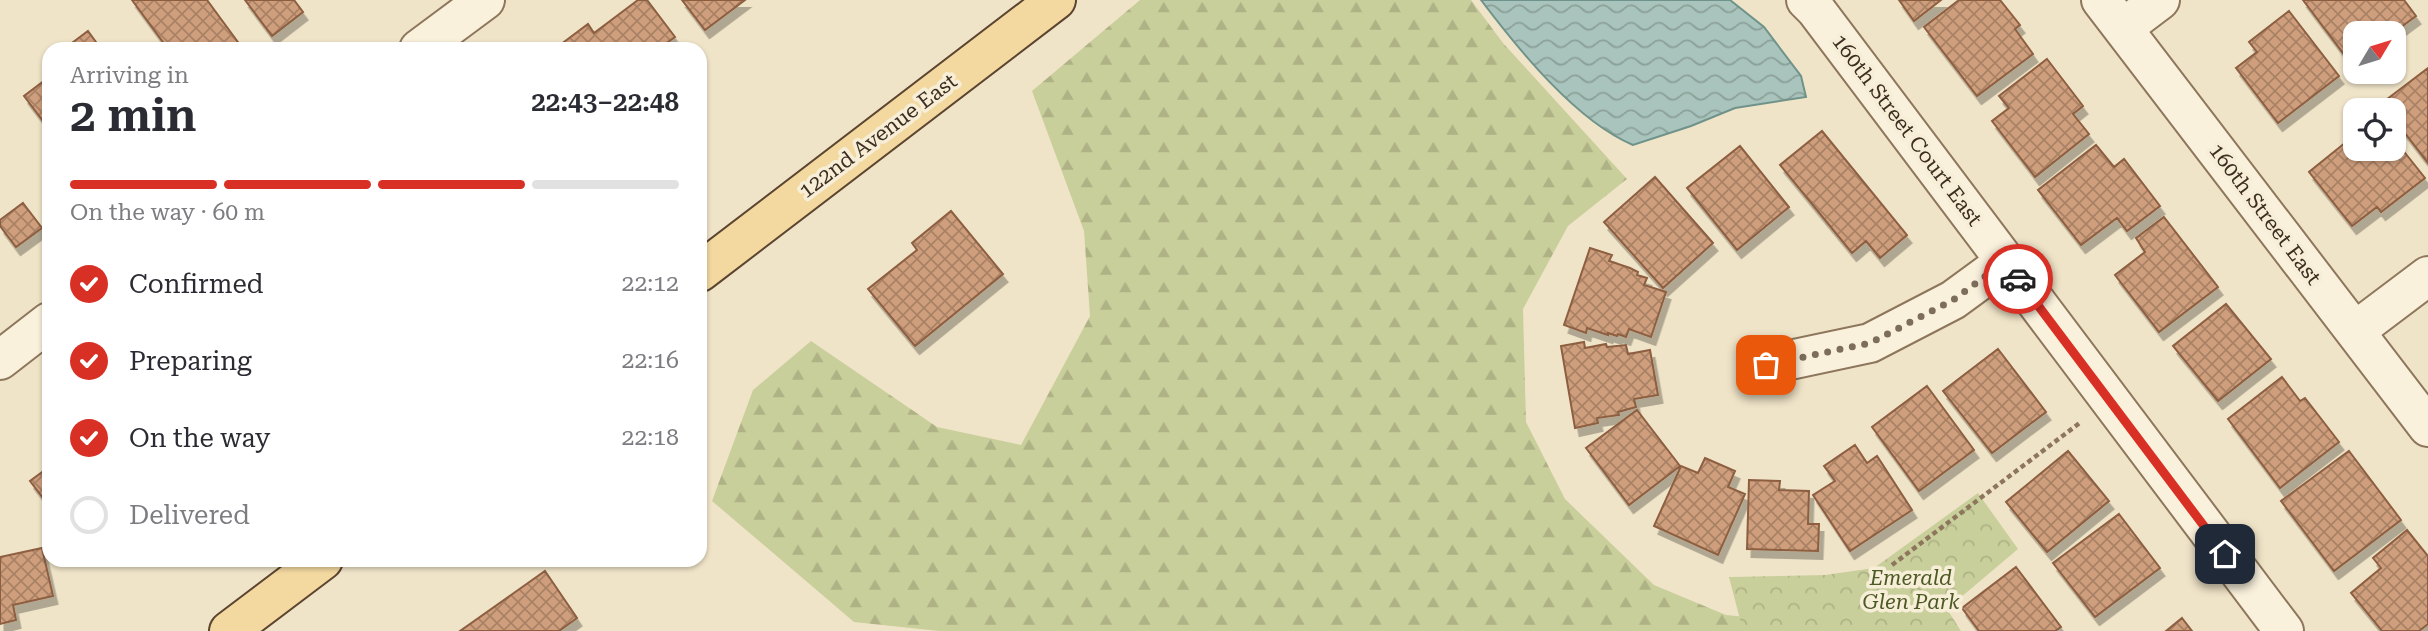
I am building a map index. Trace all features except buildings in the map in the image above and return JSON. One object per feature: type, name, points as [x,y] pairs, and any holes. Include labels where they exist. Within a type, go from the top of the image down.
[{"type":"main road","name":"122nd Avenue East","points":[[707,267],[1056,0]]},
{"type":"main road","points":[[229,631],[314,567]]},
{"type":"street","points":[[428,42],[485,0]]},
{"type":"street","name":"160th Street Court East","points":[[1806,0],[2284,631]]},
{"type":"street","points":[[2112,14],[2160,0]]},
{"type":"street","name":"160th Street East","points":[[2112,14],[2428,427]]},
{"type":"street","points":[[1766,365],[1870,343],[1953,300],[2005,262]]},
{"type":"street","points":[[2354,331],[2428,276]]},
{"type":"street","points":[[0,360],[42,328]]},
{"type":"path","points":[[1892,565],[2109,400]]},
{"type":"green space","points":[[1140,0],[1471,0],[1503,43],[1627,179],[1568,226],[1523,309],[1526,422],[1565,499],[1654,585],[1726,615],[1888,631],[939,631],[854,622],[712,501],[753,390],[811,341],[937,427],[1021,445],[1090,316],[1084,231],[1032,91]]},
{"type":"green space","name":"Emerald Glen Park","points":[[1978,493],[2018,549],[1947,609],[1961,631],[1743,631],[1729,577],[1825,575],[1874,568]]},
{"type":"water","points":[[1481,0],[1730,0],[1764,27],[1801,76],[1806,97],[1735,108],[1633,145],[1590,119],[1550,82]]},
{"type":"way so far","points":[[1766,365],[1870,343],[1953,300],[2005,262],[2018,279]]},
{"type":"route","points":[[2018,279],[2225,554]]}]
